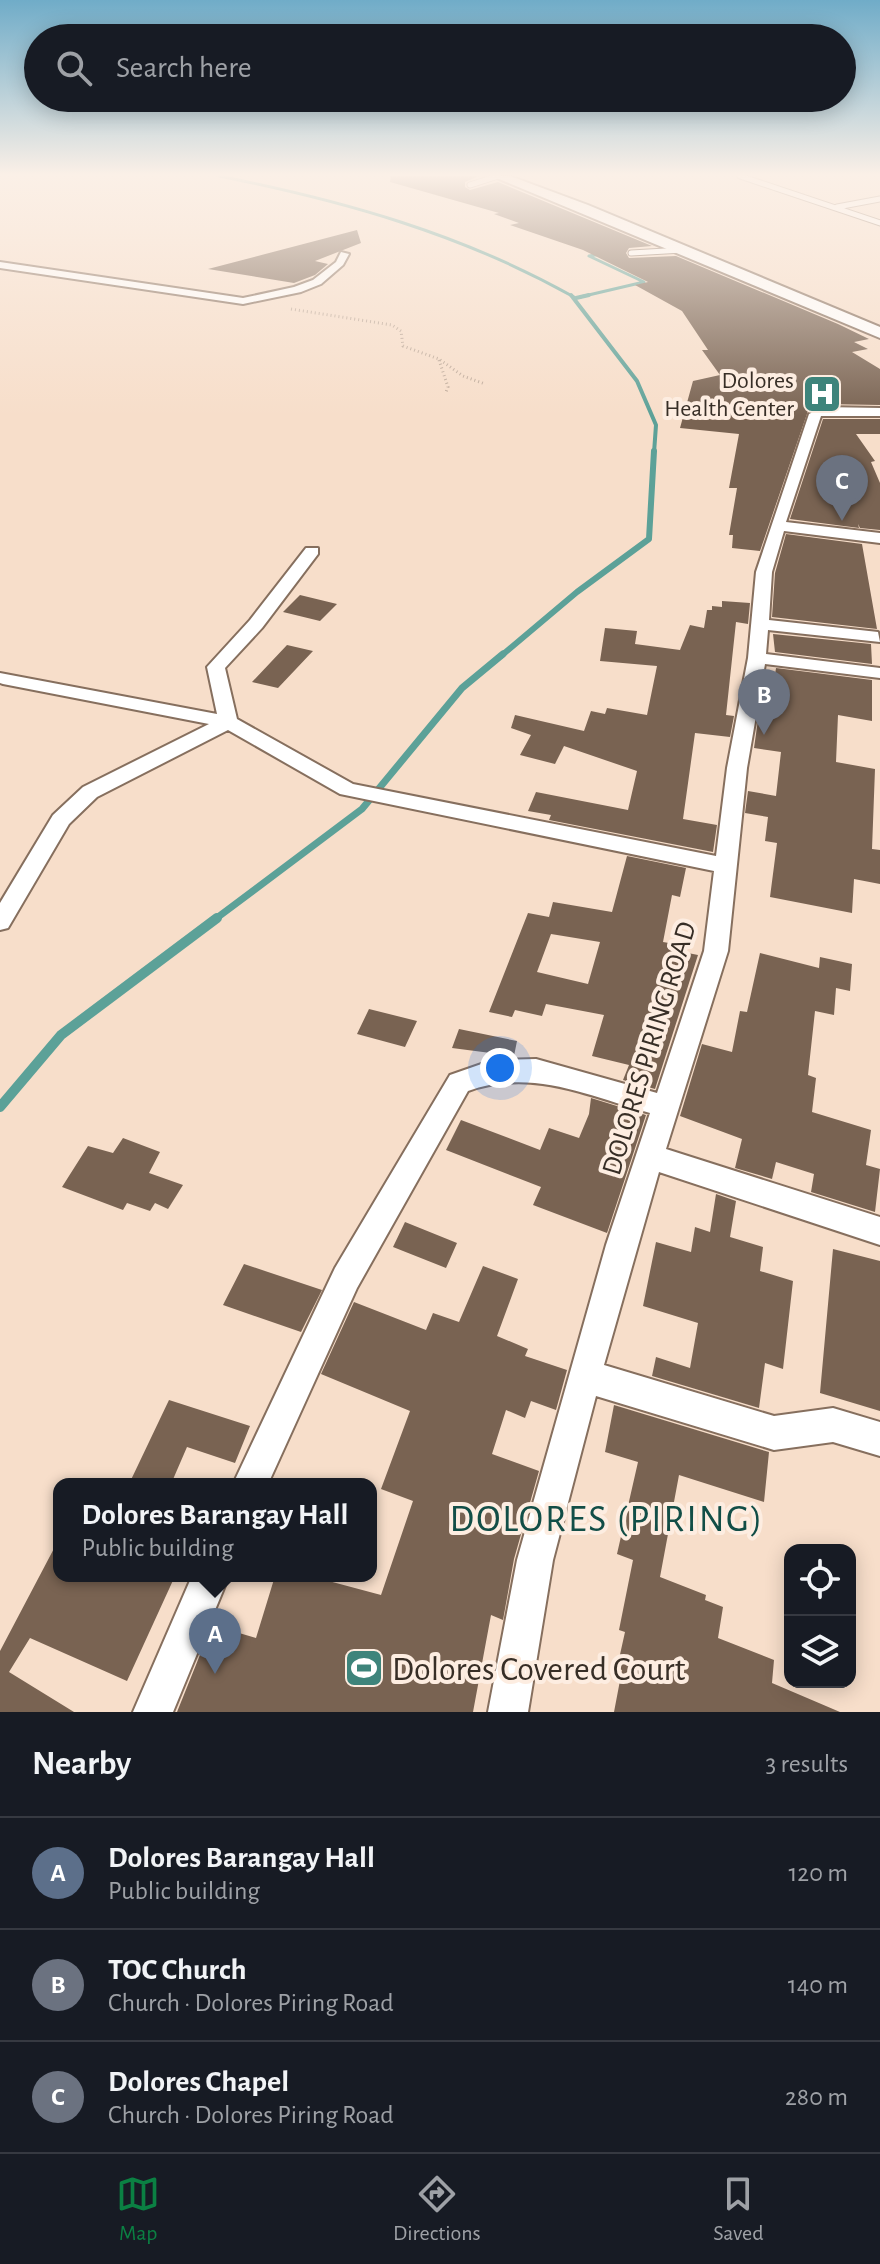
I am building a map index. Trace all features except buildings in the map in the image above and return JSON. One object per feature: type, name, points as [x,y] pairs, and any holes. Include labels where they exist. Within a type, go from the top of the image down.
[{"type":"main road","points":[[698,256],[880,333]]},
{"type":"street","points":[[0,265],[243,301],[297,290],[317,282],[340,263],[343,256]]},
{"type":"street","name":"DOLORES PIRING ROAD","points":[[508,1712],[535,1560],[621,1245],[716,951],[737,768],[757,658],[764,572],[777,526],[815,414],[823,411],[880,412]]},
{"type":"street","points":[[777,526],[872,537],[866,553]]},
{"type":"street","points":[[228,722],[216,667],[256,624],[312,551]]},
{"type":"street","points":[[761,624],[878,637]]},
{"type":"street","points":[[757,658],[880,673]]},
{"type":"street","points":[[3,678],[228,722],[347,789],[727,866]]},
{"type":"street","points":[[0,922],[61,820],[90,792],[228,722]]},
{"type":"street","points":[[253,1478],[346,1278],[438,1113],[459,1083],[493,1071],[536,1070],[664,1106]]},
{"type":"street","points":[[651,1157],[880,1231]]},
{"type":"street","points":[[586,1376],[774,1433],[833,1425],[880,1439]]},
{"type":"street","points":[[153,1712],[208,1582]]},
{"type":"path","points":[[243,301],[392,325],[401,331],[403,346],[439,359],[463,376],[485,384]]},
{"type":"path","points":[[439,359],[448,387],[446,392]]},
{"type":"waterway","points":[[491,256],[572,296]]},
{"type":"waterway","points":[[580,297],[644,282],[590,256]]},
{"type":"waterway","points":[[576,298],[589,295]]},
{"type":"waterway","points":[[572,296],[637,381],[656,425],[654,453]]},
{"type":"waterway","points":[[501,656],[577,592],[649,539],[654,451]]},
{"type":"waterway","points":[[214,920],[362,809],[462,688],[503,654]]},
{"type":"waterway","points":[[0,1107],[61,1035],[217,918]]},
{"type":"place","name":"Dolores Health Center","points":[[822,394]]},
{"type":"place","name":"Dolores Chapel","points":[[842,521]]},
{"type":"place","name":"TOC Church","points":[[764,735]]},
{"type":"place","name":"Dolores Covered Court","points":[[364,1668]]},
{"type":"place","name":"Dolores Barangay Hall","points":[[215,1674]]},
{"type":"district","name":"DOLORES (PIRING)","points":[[607,1518]]}]
